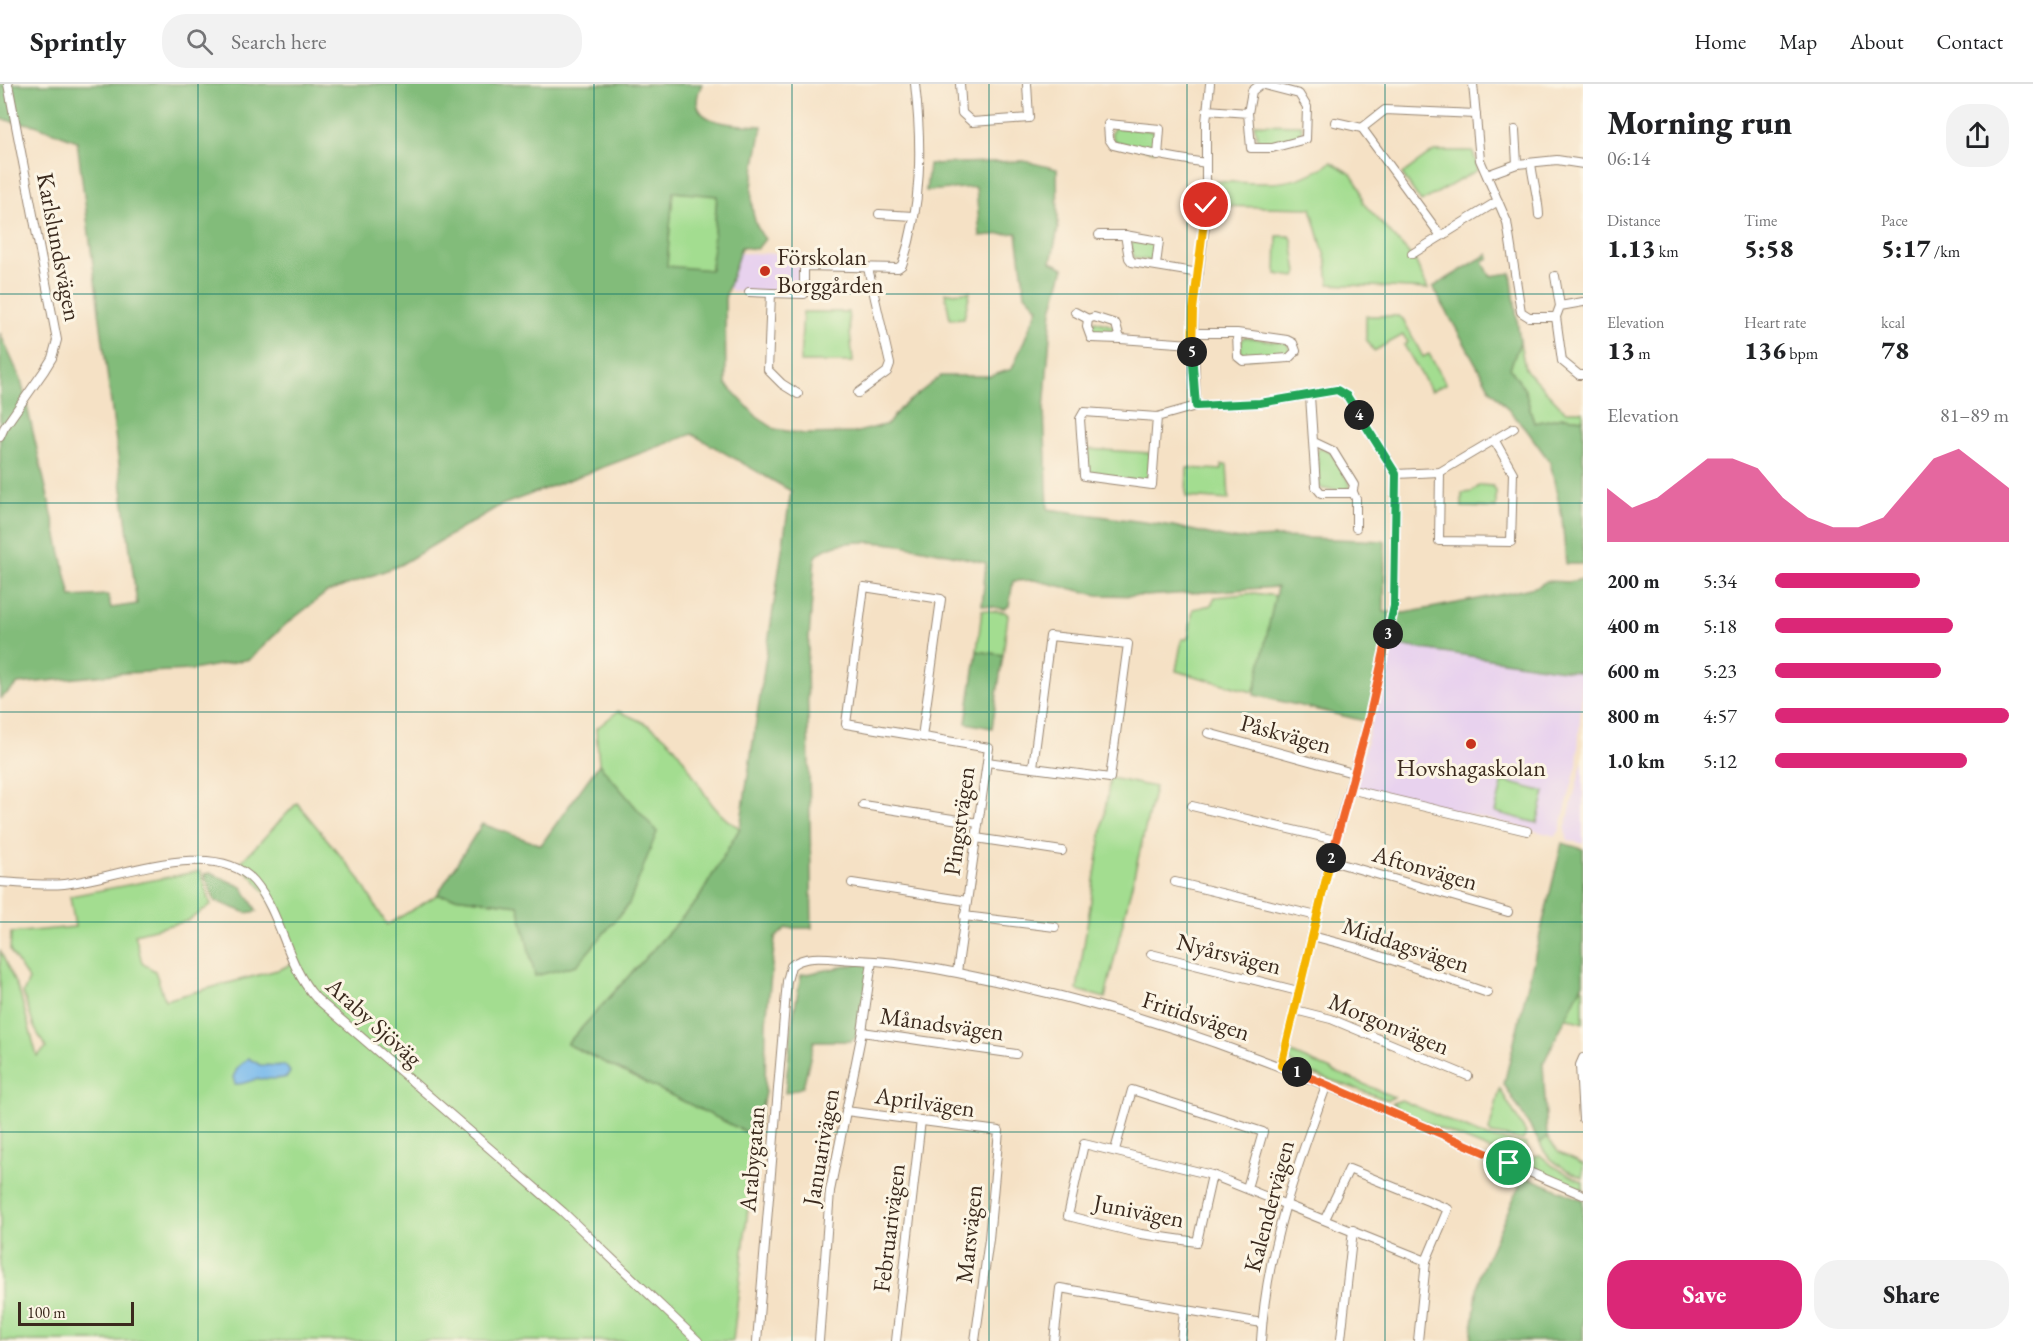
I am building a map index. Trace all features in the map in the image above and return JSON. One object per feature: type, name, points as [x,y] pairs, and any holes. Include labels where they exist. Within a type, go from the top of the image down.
[{"type":"street","name":"Karlslundsvägen","points":[[0,437],[15,411],[44,371],[57,340],[8,84]]},
{"type":"street","points":[[749,292],[804,294],[804,266],[898,268],[902,266],[913,216],[920,158],[915,84]]},
{"type":"street","points":[[960,84],[962,113],[972,122],[1029,118],[1027,84]]},
{"type":"street","points":[[1196,406],[1192,333],[1206,219],[1207,110],[1210,84]]},
{"type":"street","points":[[1261,84],[1299,94],[1307,107],[1306,139],[1272,148],[1251,148],[1248,113],[1252,91],[1261,84]]},
{"type":"street","points":[[1473,84],[1479,151],[1508,222],[1521,312],[1528,317],[1556,317]]},
{"type":"street","points":[[1207,110],[1248,113]]},
{"type":"street","points":[[1362,128],[1385,110],[1476,114]]},
{"type":"street","points":[[1335,122],[1362,128],[1441,236]]},
{"type":"street","points":[[1158,156],[1160,129],[1108,124],[1109,139],[1113,145],[1158,156],[1206,163]]},
{"type":"street","points":[[1515,130],[1517,164]]},
{"type":"street","points":[[1487,175],[1517,164],[1557,160],[1583,164]]},
{"type":"street","points":[[1531,163],[1534,185],[1538,190],[1539,215]]},
{"type":"street","points":[[1412,254],[1498,201]]},
{"type":"street","points":[[879,214],[913,216]]},
{"type":"street","points":[[1099,235],[1125,235],[1159,241],[1156,265]]},
{"type":"street","points":[[1125,235],[1131,260],[1199,273]]},
{"type":"street","points":[[858,393],[887,372],[890,364],[868,268]]},
{"type":"street","points":[[1555,276],[1560,306],[1556,317],[1562,360],[1579,375],[1583,375]]},
{"type":"street","points":[[771,293],[768,370],[782,384],[798,394]]},
{"type":"street","points":[[1560,306],[1583,302]]},
{"type":"street","points":[[1075,312],[1088,318],[1116,324],[1120,339]]},
{"type":"street","points":[[1088,318],[1088,334],[1091,338],[1192,344]]},
{"type":"street","points":[[1192,333],[1237,333],[1287,340],[1293,343],[1296,351],[1289,358],[1243,361],[1238,357],[1237,333]]},
{"type":"street","points":[[1157,417],[1152,485],[1084,476],[1080,449],[1082,413],[1157,417],[1196,406],[1241,405],[1337,390],[1347,396],[1396,474],[1440,472],[1496,441],[1514,428]]},
{"type":"street","points":[[1310,396],[1317,490],[1323,493],[1353,492]]},
{"type":"street","points":[[1440,472],[1439,541],[1511,542],[1513,473],[1496,441]]},
{"type":"street","points":[[1314,442],[1333,451],[1353,482],[1356,499],[1356,528]]},
{"type":"street","name":"Påskvägen","points":[[1281,1066],[1335,840],[1368,723],[1394,606],[1396,474]]},
{"type":"street","name":"Pingstvägen","points":[[922,737],[941,599],[864,587],[846,724],[922,737],[989,748],[957,972]]},
{"type":"street","points":[[987,762],[1110,778],[1128,644],[1050,636],[1033,767]]},
{"type":"street","name":"Påskvägen","points":[[1208,734],[1353,773]]},
{"type":"street","points":[[1349,789],[1527,831]]},
{"type":"street","points":[[863,805],[978,823]]},
{"type":"street","points":[[1192,806],[1335,840]]},
{"type":"street","points":[[976,838],[1062,851]]},
{"type":"street","name":"Araby Sjöväg","points":[[0,882],[65,884],[194,861],[224,863],[241,871],[262,893],[298,976],[316,998],[563,1212],[698,1341]]},
{"type":"street","name":"Aftonvägen","points":[[1330,861],[1508,912]]},
{"type":"street","points":[[1175,882],[1317,916]]},
{"type":"street","points":[[852,883],[967,901]]},
{"type":"street","points":[[964,916],[1055,927]]},
{"type":"street","name":"Middagsvägen","points":[[1312,936],[1354,947],[1488,993]]},
{"type":"street","name":"Nyårsvägen","points":[[1151,954],[1298,991]]},
{"type":"street","name":"Fritidsvägen","points":[[787,981],[791,966],[805,959],[872,961],[957,972],[1153,1020],[1327,1084],[1583,1195]]},
{"type":"street","name":"Januarivägen","points":[[819,1341],[830,1191],[862,1032],[872,961]]},
{"type":"street","name":"Arabygatan","points":[[758,1341],[787,981]]},
{"type":"street","name":"Morgonvägen","points":[[1295,1010],[1331,1019],[1468,1076]]},
{"type":"street","name":"Månadsvägen","points":[[862,1032],[1016,1054]]},
{"type":"street","points":[[1583,1058],[1580,1065],[1583,1119]]},
{"type":"street","name":"Kalendervägen","points":[[1261,1341],[1274,1248],[1285,1202],[1327,1084]]},
{"type":"street","points":[[1115,1150],[1132,1090],[1263,1132],[1247,1188]]},
{"type":"street","name":"Aprilvägen","points":[[846,1111],[999,1131]]},
{"type":"street","name":"Februarivägen","points":[[896,1341],[921,1120]]},
{"type":"street","name":"Marsvägen","points":[[975,1341],[989,1239],[999,1131]]},
{"type":"street","name":"Junivägen","points":[[1212,1175],[1197,1242],[1141,1234],[1068,1216],[1084,1144],[1212,1175],[1285,1202],[1426,1260]]},
{"type":"street","points":[[1325,1219],[1349,1169],[1448,1209],[1426,1260],[1418,1341]]},
{"type":"street","points":[[1341,1339],[1353,1230]]},
{"type":"street","points":[[1054,1341],[1060,1288],[1262,1323]]},
{"type":"street","points":[[1181,1341],[1184,1310]]},
{"type":"shaded area","name":"Förskolan Borggården","points":[[728,253],[804,254],[804,294],[732,291],[727,285]]},
{"type":"shaded area","name":"Hovshagaskolan","points":[[1390,644],[1583,673],[1577,765],[1560,830],[1556,836],[1356,787]]},
{"type":"shaded area","points":[[1583,760],[1583,844],[1568,840],[1565,830]]},
{"type":"green space","points":[[0,84],[702,84],[697,98],[699,108],[704,115],[725,123],[762,126],[754,169],[752,200],[757,227],[765,239],[757,249],[741,247],[725,298],[726,384],[757,417],[775,429],[804,434],[854,433],[888,424],[900,408],[941,376],[990,376],[1012,369],[1038,308],[1025,294],[1017,233],[980,236],[976,187],[926,191],[929,164],[1024,161],[1057,169],[1058,229],[1051,262],[1064,268],[1052,310],[1044,410],[1048,509],[1173,526],[1231,539],[1280,537],[1385,541],[1384,612],[1405,613],[1509,593],[1539,586],[1546,581],[1569,582],[1583,579],[1583,673],[1390,644],[1369,722],[1254,695],[1277,587],[1146,596],[1098,595],[1034,580],[1013,581],[1009,606],[1004,609],[982,605],[986,563],[896,544],[847,543],[828,548],[815,558],[807,665],[812,928],[786,928],[775,938],[766,1022],[765,1092],[756,1137],[567,1044],[698,900],[740,828],[791,491],[692,434],[499,506],[400,565],[326,593],[285,625],[250,659],[192,670],[124,673],[18,684],[0,699],[0,333],[21,380],[71,597],[108,595],[111,608],[137,604],[77,141],[35,125],[0,119]],"holes":[[[673,192],[717,196],[711,270],[667,266]]]},
{"type":"green space","points":[[1254,124],[1302,125],[1301,135],[1269,145],[1259,145]]},
{"type":"green space","points":[[1115,127],[1155,131],[1156,149],[1154,151],[1115,142],[1111,133]]},
{"type":"green space","points":[[1434,151],[1473,151],[1478,170],[1421,202],[1402,174]]},
{"type":"green space","points":[[1331,162],[1351,174],[1360,188],[1363,203],[1415,260],[1428,289],[1329,284],[1327,264],[1311,208],[1215,206],[1215,181],[1275,183],[1289,181],[1317,171]]},
{"type":"green space","points":[[673,192],[717,195],[711,270],[666,267]]},
{"type":"green space","points":[[1277,236],[1289,236],[1292,239],[1297,273],[1295,277],[1276,274]]},
{"type":"green space","points":[[1135,240],[1153,243],[1155,246],[1152,261],[1134,258],[1131,244]]},
{"type":"green space","points":[[1488,254],[1489,258],[1483,261],[1490,276],[1511,273],[1520,342],[1510,368],[1525,390],[1534,423],[1563,417],[1583,419],[1583,564],[1566,564],[1562,517],[1550,462],[1526,429],[1490,389],[1433,287]]},
{"type":"green space","points":[[970,292],[964,318],[950,319],[945,293]]},
{"type":"green space","points":[[803,312],[848,312],[853,362],[800,362]]},
{"type":"green space","points":[[1366,316],[1398,316],[1403,319],[1423,357],[1429,354],[1446,384],[1431,391],[1404,345],[1408,342],[1403,335],[1374,351],[1366,339]]},
{"type":"green space","points":[[1095,321],[1113,326],[1115,334],[1093,335],[1090,326]]},
{"type":"green space","points":[[1244,337],[1287,343],[1291,352],[1245,358],[1241,353],[1241,341]]},
{"type":"green space","points":[[1520,342],[1525,369],[1565,411],[1583,411],[1583,419],[1563,417],[1534,423],[1525,390],[1510,368]]},
{"type":"green space","points":[[1320,448],[1330,451],[1350,484],[1348,490],[1323,489],[1319,486],[1317,452]]},
{"type":"green space","points":[[1086,449],[1150,453],[1150,477],[1146,483],[1088,473]]},
{"type":"green space","points":[[1222,465],[1227,465],[1229,500],[1186,497],[1187,468],[1222,470]]},
{"type":"green space","points":[[1480,485],[1493,486],[1496,491],[1496,508],[1462,507],[1462,493],[1472,492]]},
{"type":"green space","points":[[1254,593],[1276,596],[1258,679],[1253,692],[1176,671],[1182,639],[1187,639],[1189,635],[1193,609],[1211,605],[1215,597]]},
{"type":"green space","points":[[982,610],[1005,612],[1008,615],[1003,655],[977,651]]},
{"type":"green space","points":[[977,651],[1003,655],[992,728],[966,723]]},
{"type":"green space","points":[[618,711],[646,724],[664,736],[679,753],[718,811],[740,828],[698,900],[567,1044],[756,1137],[733,1341],[0,1341],[0,950],[20,994],[37,1056],[46,1048],[34,1027],[23,993],[29,980],[10,951],[11,933],[75,927],[70,896],[200,871],[211,905],[187,921],[135,934],[142,963],[155,971],[165,1000],[281,969],[295,962],[280,922],[259,885],[238,865],[297,803],[358,877],[387,925],[437,895],[518,905],[525,933],[657,833],[599,764],[596,729]]},
{"type":"green space","points":[[599,764],[657,832],[629,904],[577,965],[535,976],[518,905],[437,895],[482,824],[541,845]]},
{"type":"green space","points":[[1110,778],[1155,787],[1105,998],[1077,990]]},
{"type":"green space","points":[[1503,781],[1545,792],[1537,823],[1495,812]]},
{"type":"green space","points":[[1562,843],[1583,849],[1583,983],[1543,1064],[1547,1137],[1540,1143],[1504,1084]]},
{"type":"green space","points":[[211,873],[242,887],[257,911],[247,913],[215,901],[204,874]]},
{"type":"green space","points":[[872,961],[862,1032],[851,1041],[814,1041],[803,1087],[785,1093],[792,1024],[801,975]]},
{"type":"green space","points":[[1581,987],[1583,988],[1583,1023],[1565,1017]]},
{"type":"green space","points":[[1289,1052],[1394,1097],[1388,1100],[1299,1069],[1290,1061]]},
{"type":"green space","points":[[1500,1089],[1526,1133],[1523,1140],[1492,1134],[1489,1131]]},
{"type":"green space","points":[[1401,1100],[1487,1137],[1526,1144],[1529,1151],[1523,1164],[1405,1114],[1392,1103]]},
{"type":"green space","points":[[1547,1137],[1559,1153],[1583,1164],[1583,1178],[1570,1172],[1547,1155],[1540,1143]]},
{"type":"green space","points":[[1540,1155],[1553,1166],[1583,1182],[1583,1190],[1528,1167],[1534,1156]]},
{"type":"green space","points":[[1524,1176],[1583,1200],[1583,1341],[1471,1341],[1479,1275]]},
{"type":"water","points":[[248,1058],[260,1065],[286,1066],[290,1072],[287,1077],[283,1078],[235,1084],[233,1077],[238,1067]]},
{"type":"place","name":"Förskolan Borggården","points":[[765,271]]},
{"type":"place","name":"Hovshagaskolan","points":[[1471,744]]},
{"type":"route","points":[[1206,205],[1193,310],[1192,344],[1196,406],[1260,403],[1337,390],[1347,396],[1396,474],[1394,606],[1368,723],[1335,840],[1281,1066],[1509,1163]]}]
